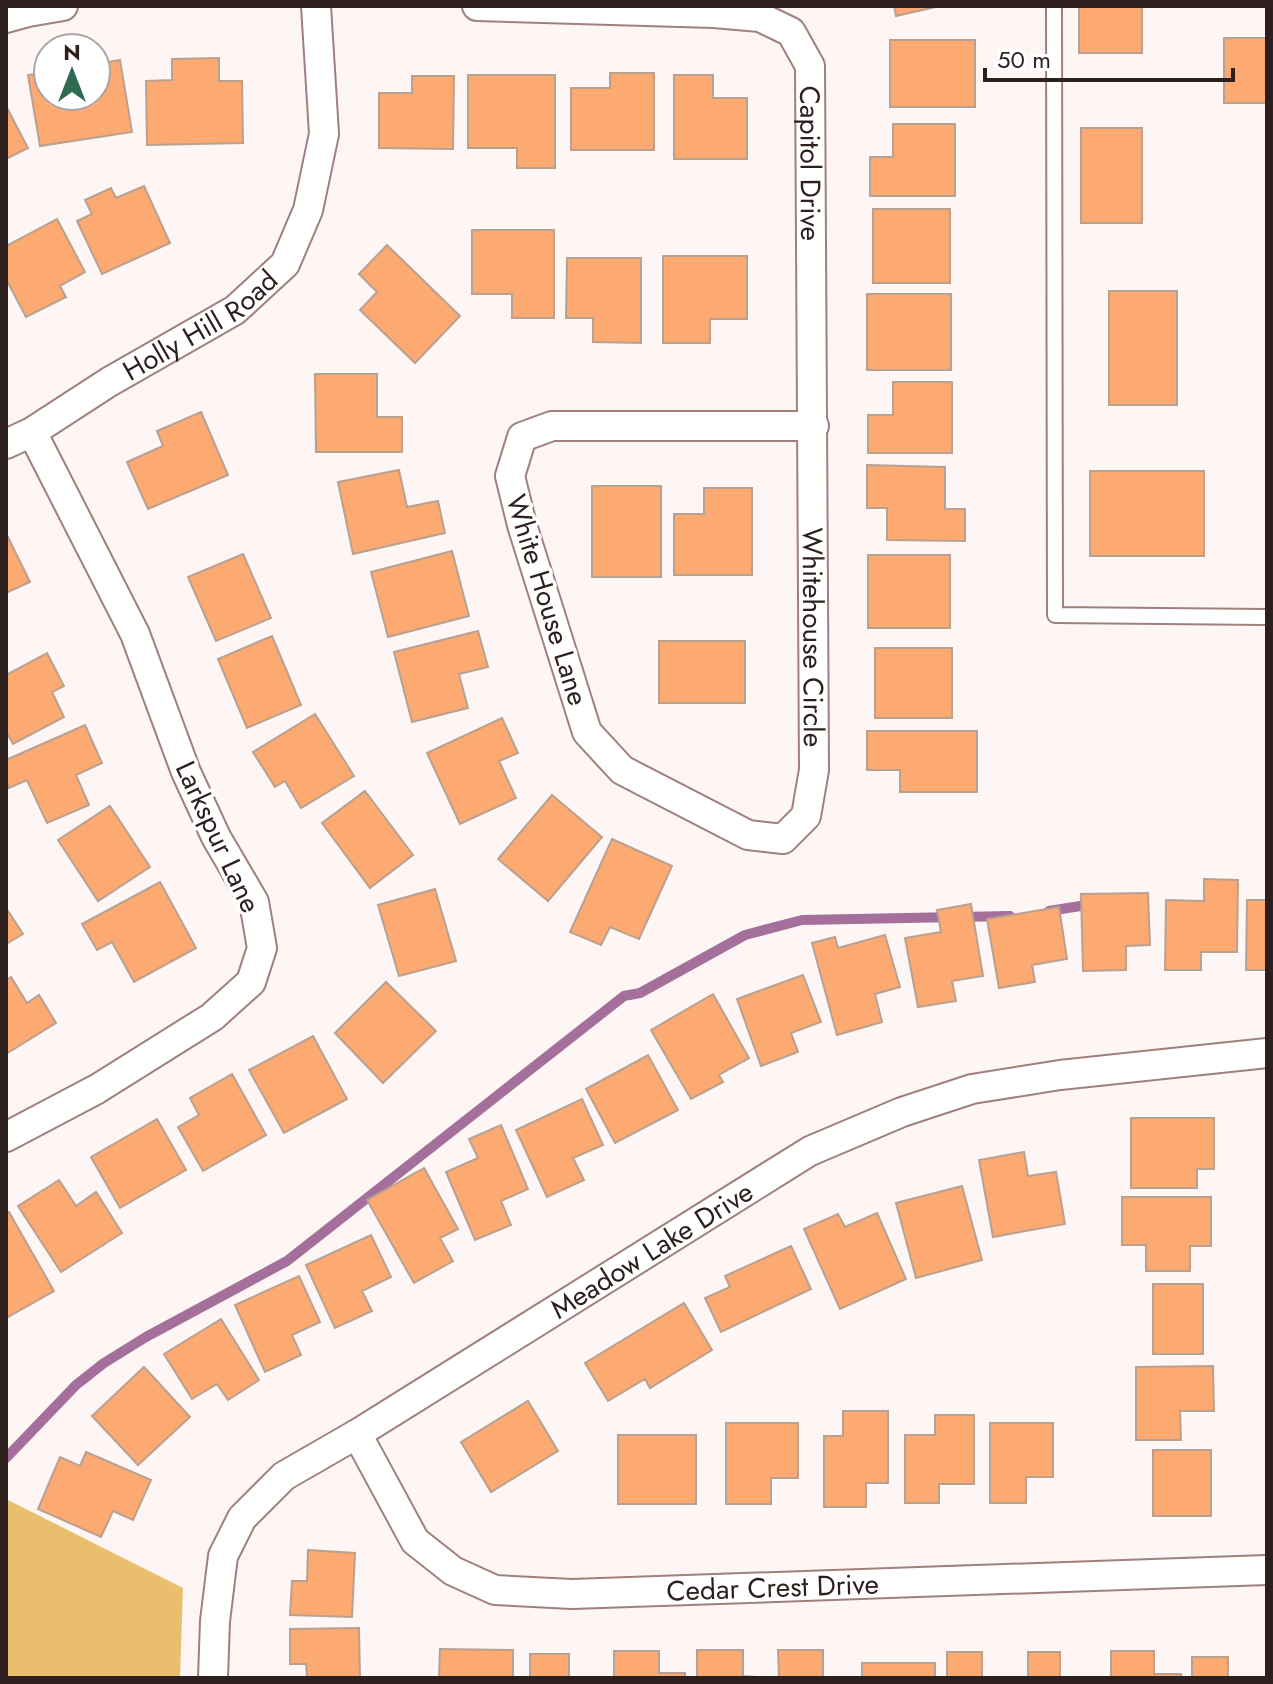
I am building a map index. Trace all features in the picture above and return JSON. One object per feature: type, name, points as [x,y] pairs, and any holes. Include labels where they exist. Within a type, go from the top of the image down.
[{"type":"street","points":[[6,18],[63,6]]},
{"type":"street","name":"Holly Hill Road","points":[[19,438],[235,310],[285,264],[308,210],[324,134],[316,6]]},
{"type":"street","name":"Capitol Drive","points":[[477,6],[729,14],[760,17],[791,32],[810,66],[814,426]]},
{"type":"street","name":"White House Lane","points":[[783,839],[748,835],[622,770],[587,732],[522,525],[510,476],[522,437],[552,426],[814,426]]},
{"type":"street","name":"Whitehouse Circle","points":[[783,839],[806,816],[814,770],[814,426]]},
{"type":"street","name":"Larkspur Lane","points":[[6,1137],[97,1089],[212,1017],[251,982],[262,948],[254,902],[216,837],[186,772],[135,634],[19,438]]},
{"type":"street","name":"Meadow Lake Drive","points":[[213,1678],[215,1621],[223,1556],[242,1518],[284,1476],[357,1434],[797,1159],[902,1112],[972,1089],[1060,1075],[1267,1053]]},
{"type":"street","name":"Cedar Crest Drive","points":[[357,1434],[415,1541],[453,1571],[495,1590],[588,1594],[1267,1570]]},
{"type":"lane","points":[[1054,6],[1055,615],[1267,617]]},
{"type":"shaded area","points":[[6,1499],[183,1588],[180,1678],[6,1678]]},
{"type":"building","points":[[894,6],[940,6],[896,16]]},
{"type":"building","points":[[1079,6],[1142,6],[1142,53],[1079,53]]},
{"type":"building","points":[[1224,38],[1267,38],[1267,103],[1224,103]]},
{"type":"building","points":[[890,40],[975,40],[975,107],[890,107]]},
{"type":"building","points":[[219,58],[219,81],[242,81],[243,143],[147,145],[146,81],[172,80],[172,59]]},
{"type":"building","points":[[120,60],[132,132],[40,146],[34,112],[112,112],[112,61]]},
{"type":"building","points":[[610,73],[654,73],[654,150],[571,150],[571,88],[610,88]]},
{"type":"building","points":[[32,74],[32,99],[28,75]]},
{"type":"building","points":[[468,75],[555,75],[555,168],[517,168],[517,148],[468,148]]},
{"type":"building","points":[[674,75],[713,75],[713,98],[747,98],[747,159],[674,159]]},
{"type":"building","points":[[412,76],[454,76],[453,149],[379,148],[379,93],[412,93]]},
{"type":"building","points":[[6,106],[28,148],[6,159]]},
{"type":"building","points":[[893,124],[955,124],[955,196],[870,196],[870,157],[893,157]]},
{"type":"building","points":[[1081,128],[1142,128],[1142,223],[1081,223]]},
{"type":"building","points":[[144,186],[170,243],[102,274],[77,221],[92,214],[85,200],[111,188],[116,198]]},
{"type":"building","points":[[873,209],[950,209],[950,283],[873,283]]},
{"type":"building","points":[[57,219],[85,272],[60,286],[66,297],[26,317],[6,279],[6,246]]},
{"type":"building","points":[[472,230],[554,230],[554,318],[512,318],[512,294],[472,294]]},
{"type":"building","points":[[387,245],[460,316],[415,363],[360,310],[377,292],[359,274]]},
{"type":"building","points":[[663,256],[747,256],[747,319],[710,319],[710,343],[663,343]]},
{"type":"building","points":[[567,258],[641,258],[641,343],[593,342],[593,318],[566,318]]},
{"type":"building","points":[[1109,291],[1177,291],[1177,405],[1109,405]]},
{"type":"building","points":[[867,294],[951,294],[951,370],[867,370]]},
{"type":"building","points":[[315,374],[377,374],[377,417],[402,417],[402,452],[316,452]]},
{"type":"building","points":[[893,382],[952,382],[952,453],[868,453],[868,415],[893,415]]},
{"type":"building","points":[[201,412],[228,475],[148,509],[127,462],[163,446],[157,431]]},
{"type":"building","points":[[867,465],[945,467],[945,509],[965,509],[965,541],[887,540],[887,508],[867,508]]},
{"type":"building","points":[[399,470],[407,507],[438,501],[445,533],[353,554],[338,482]]},
{"type":"building","points":[[1090,471],[1204,471],[1204,556],[1090,556]]},
{"type":"building","points":[[592,486],[661,486],[661,577],[592,577]]},
{"type":"building","points":[[704,488],[752,488],[752,575],[674,575],[674,514],[704,514]]},
{"type":"building","points":[[6,533],[30,582],[6,593]]},
{"type":"building","points":[[452,551],[469,616],[388,637],[371,572]]},
{"type":"building","points":[[243,554],[271,618],[216,641],[188,577]]},
{"type":"building","points":[[868,555],[950,555],[950,628],[868,628]]},
{"type":"building","points":[[478,631],[488,667],[459,674],[468,708],[412,722],[394,652]]},
{"type":"building","points":[[272,636],[301,705],[247,728],[218,659]]},
{"type":"building","points":[[659,641],[745,641],[745,703],[659,703]]},
{"type":"building","points":[[875,648],[952,648],[952,718],[875,718]]},
{"type":"building","points":[[47,653],[64,686],[52,692],[64,717],[13,744],[6,731],[6,675]]},
{"type":"building","points":[[315,714],[354,776],[301,808],[285,781],[275,787],[253,752]]},
{"type":"building","points":[[502,718],[518,753],[499,761],[516,798],[460,824],[427,753]]},
{"type":"building","points":[[85,725],[102,763],[76,775],[89,805],[47,823],[27,780],[9,788],[6,760]]},
{"type":"building","points":[[867,731],[977,731],[977,792],[900,792],[900,770],[867,770]]},
{"type":"building","points":[[365,791],[413,855],[370,888],[322,823]]},
{"type":"building","points":[[552,795],[602,837],[548,901],[498,859]]},
{"type":"building","points":[[110,806],[150,867],[98,901],[58,840]]},
{"type":"building","points":[[612,839],[672,866],[639,939],[610,927],[601,945],[570,932]]},
{"type":"building","points":[[1204,879],[1238,880],[1237,952],[1201,952],[1201,970],[1165,970],[1166,900],[1204,901]]},
{"type":"building","points":[[160,882],[196,948],[134,982],[112,942],[97,950],[82,924]]},
{"type":"building","points":[[435,889],[456,961],[399,976],[378,905]]},
{"type":"building","points":[[1148,893],[1150,945],[1126,946],[1126,970],[1083,971],[1081,894]]},
{"type":"building","points":[[1247,900],[1267,900],[1267,970],[1246,970]]},
{"type":"building","points":[[971,904],[983,976],[952,981],[956,1001],[918,1007],[905,938],[941,932],[937,910]]},
{"type":"building","points":[[1059,907],[1067,959],[1032,965],[1035,982],[999,988],[987,919]]},
{"type":"building","points":[[6,908],[23,934],[6,944]]},
{"type":"building","points":[[885,935],[900,987],[875,994],[882,1022],[837,1035],[812,943],[835,937],[838,948]]},
{"type":"building","points":[[803,975],[821,1022],[791,1033],[798,1052],[761,1066],[737,999]]},
{"type":"building","points":[[11,977],[27,1003],[39,995],[56,1023],[6,1054],[6,981]]},
{"type":"building","points":[[386,982],[436,1031],[383,1083],[335,1033]]},
{"type":"building","points":[[713,994],[749,1058],[719,1075],[723,1082],[691,1099],[651,1030]]},
{"type":"building","points":[[313,1036],[347,1099],[284,1133],[249,1070]]},
{"type":"building","points":[[648,1055],[678,1110],[615,1143],[586,1089]]},
{"type":"building","points":[[232,1074],[266,1135],[203,1171],[178,1127],[199,1115],[190,1098]]},
{"type":"building","points":[[582,1099],[603,1145],[573,1158],[584,1180],[547,1197],[516,1130]]},
{"type":"building","points":[[1131,1118],[1214,1118],[1214,1169],[1197,1169],[1197,1188],[1131,1188]]},
{"type":"building","points":[[157,1119],[186,1170],[120,1208],[91,1157]]},
{"type":"building","points":[[501,1125],[528,1189],[501,1201],[511,1225],[475,1240],[446,1172],[478,1158],[469,1139]]},
{"type":"building","points":[[1024,1152],[1028,1176],[1056,1172],[1065,1224],[993,1237],[979,1160]]},
{"type":"building","points":[[424,1168],[458,1229],[440,1238],[453,1261],[414,1283],[367,1200]]},
{"type":"building","points":[[59,1180],[76,1206],[96,1192],[122,1233],[61,1272],[18,1206]]},
{"type":"building","points":[[962,1186],[982,1260],[916,1278],[896,1203]]},
{"type":"building","points":[[1122,1197],[1211,1197],[1211,1246],[1190,1246],[1190,1271],[1146,1271],[1146,1245],[1122,1245]]},
{"type":"building","points":[[9,1212],[54,1291],[6,1318],[6,1213]]},
{"type":"building","points":[[877,1213],[906,1279],[840,1309],[804,1229],[838,1214],[845,1227]]},
{"type":"building","points":[[371,1235],[391,1277],[362,1291],[372,1311],[335,1328],[306,1265]]},
{"type":"building","points":[[791,1246],[811,1289],[721,1332],[705,1298],[730,1287],[725,1276]]},
{"type":"building","points":[[299,1276],[320,1322],[292,1335],[301,1355],[265,1372],[235,1305]]},
{"type":"building","points":[[1153,1284],[1203,1284],[1203,1354],[1153,1354]]},
{"type":"building","points":[[684,1303],[712,1350],[650,1388],[645,1379],[608,1401],[585,1363]]},
{"type":"building","points":[[221,1319],[259,1380],[228,1400],[217,1384],[192,1399],[164,1354]]},
{"type":"building","points":[[1213,1366],[1214,1411],[1180,1411],[1181,1440],[1136,1440],[1136,1367]]},
{"type":"building","points":[[144,1367],[190,1417],[138,1465],[92,1416]]},
{"type":"building","points":[[528,1401],[558,1451],[491,1492],[461,1442]]},
{"type":"building","points":[[843,1411],[888,1411],[888,1483],[866,1483],[866,1507],[824,1507],[824,1436],[843,1436]]},
{"type":"building","points":[[935,1415],[974,1415],[974,1484],[939,1484],[939,1503],[905,1503],[905,1435],[935,1435]]},
{"type":"building","points":[[726,1423],[798,1423],[798,1478],[771,1478],[771,1504],[726,1504]]},
{"type":"building","points":[[990,1423],[1053,1423],[1053,1477],[1026,1477],[1026,1503],[990,1503]]},
{"type":"building","points":[[618,1435],[696,1435],[696,1504],[618,1504]]},
{"type":"building","points":[[1153,1450],[1211,1450],[1211,1516],[1153,1516]]},
{"type":"building","points":[[86,1452],[151,1480],[133,1520],[113,1511],[101,1537],[38,1509],[60,1457],[80,1466]]},
{"type":"building","points":[[308,1550],[355,1553],[352,1617],[290,1615],[292,1581],[307,1581]]},
{"type":"building","points":[[359,1628],[360,1678],[307,1678],[306,1664],[290,1664],[290,1629]]},
{"type":"building","points":[[440,1649],[513,1650],[513,1678],[439,1678]]},
{"type":"building","points":[[697,1650],[743,1650],[743,1676],[770,1678],[697,1678]]},
{"type":"building","points":[[778,1650],[823,1650],[823,1678],[779,1678]]},
{"type":"building","points":[[614,1651],[659,1651],[659,1673],[685,1673],[685,1678],[614,1678]]},
{"type":"building","points":[[1111,1651],[1154,1651],[1154,1674],[1181,1674],[1181,1678],[1111,1678]]},
{"type":"building","points":[[947,1652],[982,1652],[982,1678],[947,1678]]},
{"type":"building","points":[[1028,1652],[1060,1652],[1060,1678],[1028,1678]]},
{"type":"building","points":[[530,1654],[569,1654],[569,1678],[530,1678]]},
{"type":"building","points":[[1192,1657],[1228,1657],[1228,1678],[1192,1678]]},
{"type":"building","points":[[862,1663],[935,1663],[935,1678],[862,1678]]},
{"type":"waterway","points":[[1049,911],[1093,904]]},
{"type":"waterway","points":[[6,1458],[76,1385],[104,1363],[287,1261],[624,996],[640,993],[745,935],[802,920],[1010,916]]}]
